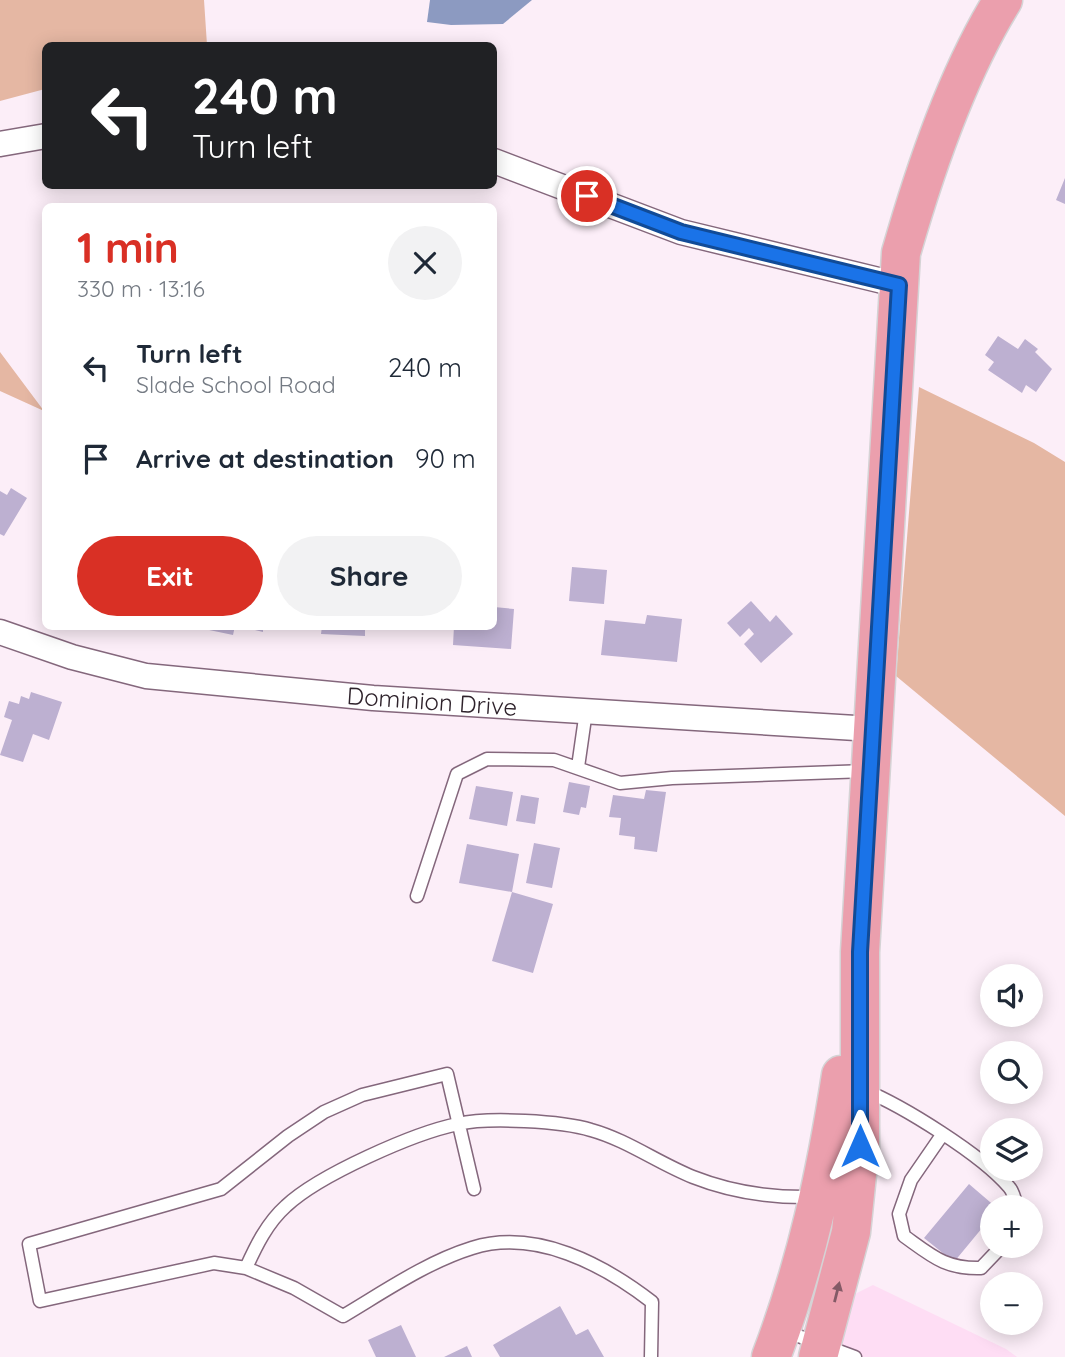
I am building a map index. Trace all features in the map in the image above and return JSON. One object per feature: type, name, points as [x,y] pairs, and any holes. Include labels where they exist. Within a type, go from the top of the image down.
[{"type":"main road","points":[[832,1352],[851,1232],[860,1146],[860,952],[901,253],[921,183],[984,31],[1003,0]]},
{"type":"main road","points":[[776,1343],[795,1294],[820,1197],[860,952]]},
{"type":"street","points":[[0,145],[42,137]]},
{"type":"street","points":[[497,162],[681,232],[899,285]]},
{"type":"street","name":"Dominion Drive","points":[[0,632],[72,657],[146,676],[373,698],[872,729]]},
{"type":"lane","points":[[578,767],[586,711]]},
{"type":"lane","points":[[418,897],[457,774],[487,759],[554,760],[620,783],[672,778],[870,771]]},
{"type":"lane","points":[[474,1189],[447,1074],[362,1095],[324,1112],[288,1136],[220,1189],[29,1244],[40,1301],[214,1263],[246,1268],[294,1288],[344,1315],[419,1271],[474,1247],[505,1243],[535,1245],[602,1267],[652,1302],[650,1357]]},
{"type":"lane","points":[[860,1088],[898,1104],[1011,1188],[1013,1195]]},
{"type":"lane","points":[[246,1268],[271,1221],[299,1195],[379,1154],[460,1123],[558,1124],[591,1130],[626,1143],[692,1177],[725,1188],[758,1195],[820,1197]]},
{"type":"lane","points":[[942,1135],[911,1181],[899,1214],[904,1236],[938,1261],[957,1268],[981,1268],[991,1258]]},
{"type":"lane","points":[[776,1343],[832,1352]]},
{"type":"shaded area","points":[[0,0],[204,0],[207,42],[42,42],[42,90],[0,101]]},
{"type":"shaded area","points":[[0,352],[42,410],[0,391]]},
{"type":"shaded area","points":[[919,387],[1034,443],[1065,462],[1065,816],[896,676]]},
{"type":"shaded area","points":[[873,1285],[1006,1349],[1017,1357],[818,1357],[833,1305]]},
{"type":"water","points":[[430,0],[532,0],[503,24],[451,25],[427,22]]},
{"type":"building","points":[[1065,178],[1065,204],[1056,200]]},
{"type":"building","points":[[998,336],[1018,349],[1025,339],[1038,349],[1035,352],[1052,369],[1036,392],[1026,385],[1022,393],[988,370],[994,362],[985,355]]},
{"type":"building","points":[[11,488],[27,498],[4,536],[0,534],[0,491],[7,495]]},
{"type":"building","points":[[572,567],[607,570],[604,604],[569,601]]},
{"type":"building","points":[[751,601],[770,622],[776,615],[793,634],[761,663],[744,644],[754,634],[749,628],[740,637],[727,623]]},
{"type":"building","points":[[497,607],[514,609],[511,649],[453,645],[454,630],[497,630]]},
{"type":"building","points":[[647,615],[682,619],[677,662],[601,655],[605,620],[645,624]]},
{"type":"building","points":[[209,630],[234,630],[233,635]]},
{"type":"building","points":[[322,630],[365,630],[365,636],[321,634]]},
{"type":"building","points":[[31,692],[62,702],[49,740],[33,734],[23,762],[0,755],[12,720],[4,717],[9,701],[19,704],[21,696],[29,699]]},
{"type":"building","points":[[569,782],[590,786],[586,808],[581,807],[579,815],[563,812]]},
{"type":"building","points":[[476,786],[513,792],[507,826],[469,819]]},
{"type":"building","points":[[646,790],[666,792],[657,852],[634,849],[635,837],[619,835],[621,818],[609,817],[613,795],[644,799]]},
{"type":"building","points":[[521,795],[539,798],[535,824],[516,821]]},
{"type":"building","points":[[534,843],[560,848],[552,888],[526,883]]},
{"type":"building","points":[[467,844],[519,854],[512,892],[459,883]]},
{"type":"building","points":[[512,892],[553,904],[533,973],[492,961]]},
{"type":"building","points":[[969,1184],[982,1195],[980,1231],[954,1262],[924,1238]]},
{"type":"building","points":[[560,1306],[576,1335],[588,1329],[604,1357],[500,1357],[493,1345]]},
{"type":"building","points":[[401,1325],[416,1357],[376,1357],[368,1340]]},
{"type":"building","points":[[467,1346],[472,1357],[444,1357]]},
{"type":"route","points":[[587,196],[681,232],[899,285],[860,952],[860,1146]]}]
